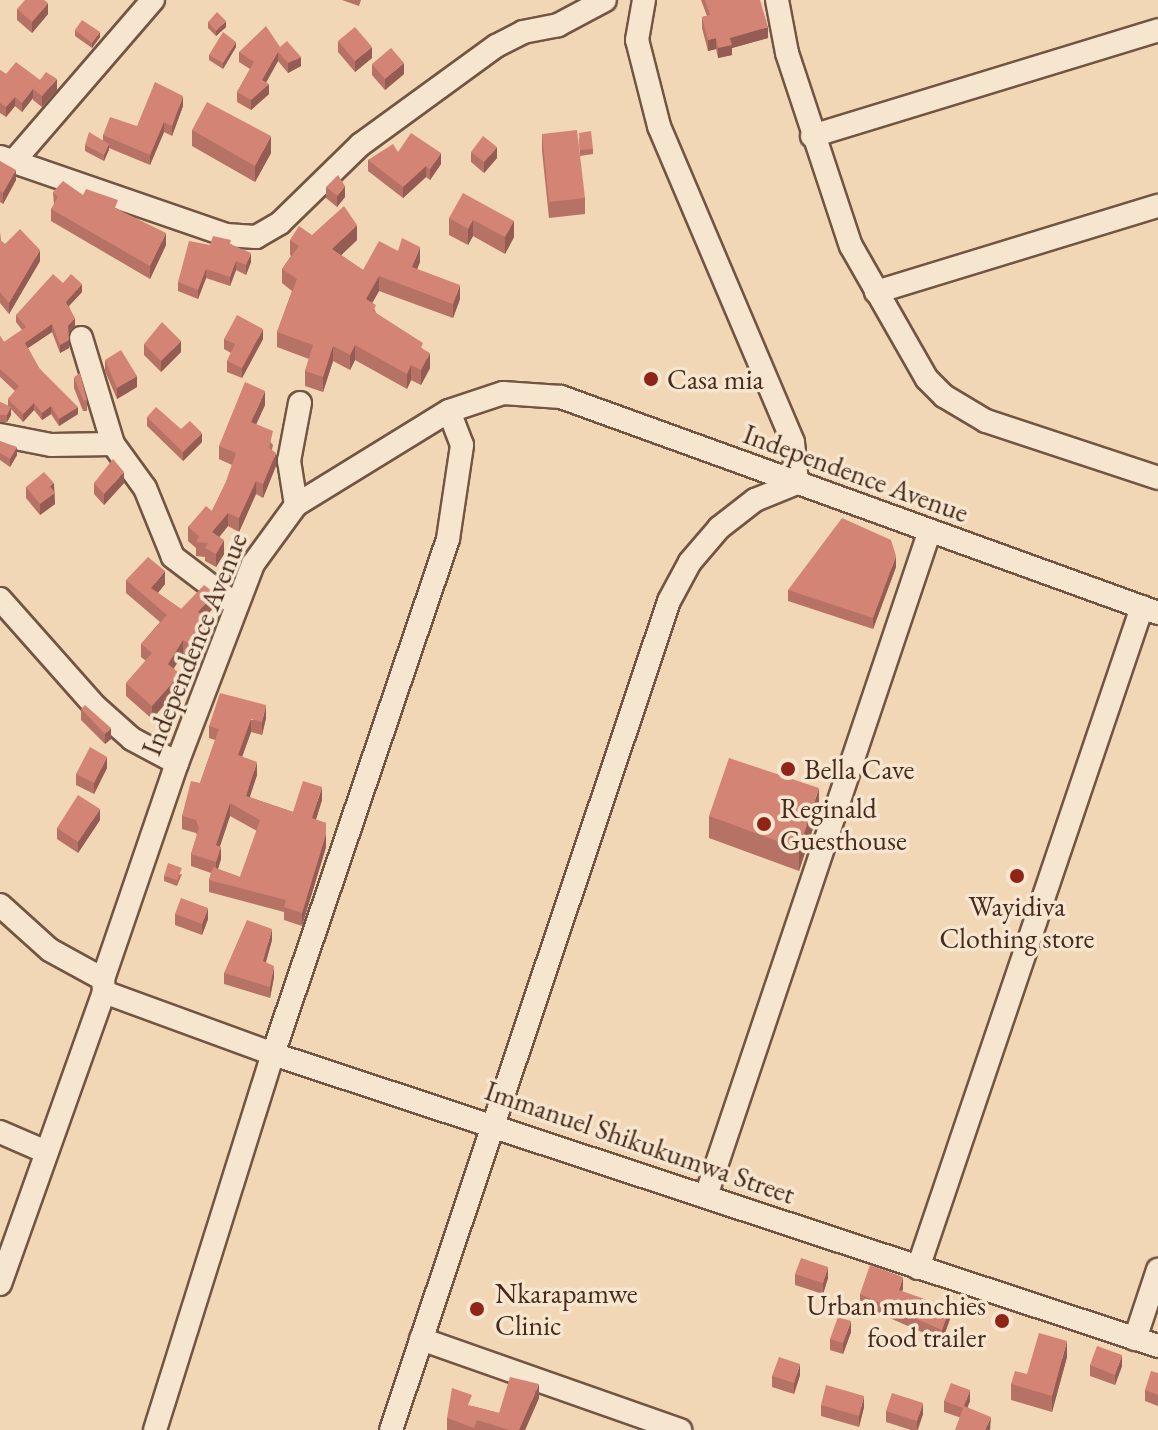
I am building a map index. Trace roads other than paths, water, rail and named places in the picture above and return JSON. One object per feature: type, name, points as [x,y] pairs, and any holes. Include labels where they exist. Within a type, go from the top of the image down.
[{"type":"street","points":[[153,0],[7,159],[226,235],[256,237],[280,223],[360,145],[496,46],[523,32],[558,25],[605,0]]},
{"type":"street","points":[[391,1430],[669,601],[690,562],[719,528],[755,500],[797,483],[793,442],[659,126],[637,40],[644,0]]},
{"type":"street","points":[[777,0],[812,136],[851,246],[927,379],[964,410],[1158,478]]},
{"type":"street","points":[[812,136],[1158,30]]},
{"type":"street","points":[[876,292],[1158,206]]},
{"type":"street","points":[[81,338],[113,444],[145,488],[173,557],[236,605]]},
{"type":"street","name":"Independence Avenue","points":[[0,1284],[104,986],[177,763],[236,605],[268,538],[296,505],[449,411],[503,393],[561,397],[929,533],[1150,610]]},
{"type":"street","points":[[296,505],[289,461],[300,403]]},
{"type":"street","points":[[155,1430],[273,1054],[448,539],[462,445],[449,411]]},
{"type":"street","points":[[0,435],[51,445],[113,444]]},
{"type":"street","points":[[706,1196],[929,533]]},
{"type":"street","points":[[0,599],[96,707],[132,739],[177,763]]},
{"type":"street","points":[[918,1268],[1150,610]]},
{"type":"street","name":"Immanuel Shikukumwa Street","points":[[0,905],[50,950],[104,986],[273,1054],[496,1123],[918,1268],[1158,1346]]},
{"type":"street","points":[[0,1132],[46,1152]]},
{"type":"street","points":[[1135,1339],[1158,1270]]},
{"type":"street","points":[[421,1339],[680,1430]]},
{"type":"place","name":"Casa mia","points":[[651,379]]},
{"type":"place","name":"Bella Cave","points":[[788,769]]},
{"type":"place","name":"Reginald Guesthouse","points":[[764,824]]},
{"type":"place","name":"Wayidiva Clothing store","points":[[1017,876]]},
{"type":"place","name":"Nkarapamwe Clinic","points":[[477,1309]]},
{"type":"place","name":"Urban munchies food trailer","points":[[1002,1321]]}]
